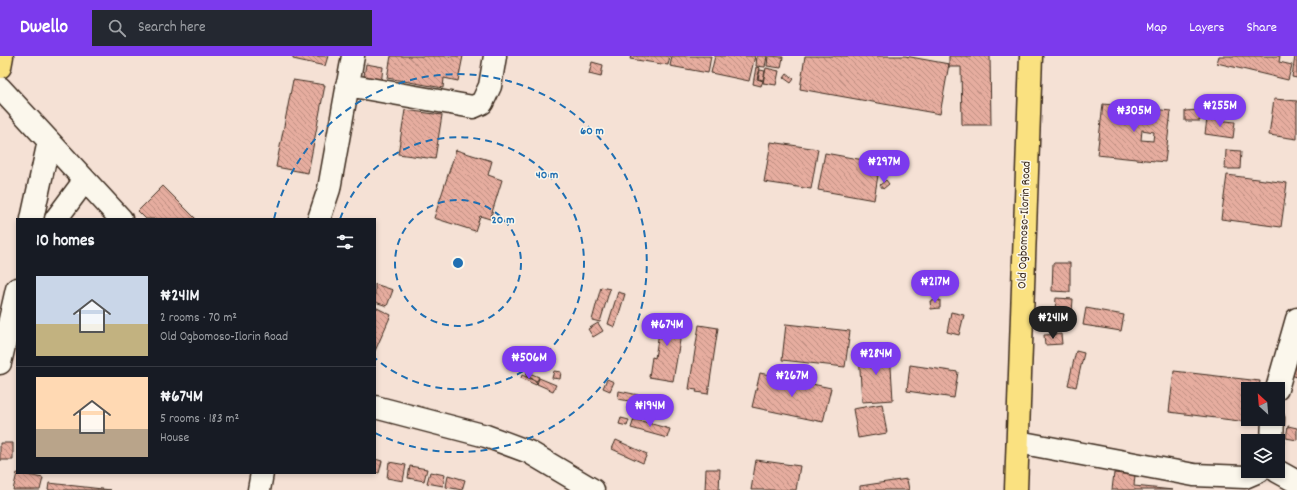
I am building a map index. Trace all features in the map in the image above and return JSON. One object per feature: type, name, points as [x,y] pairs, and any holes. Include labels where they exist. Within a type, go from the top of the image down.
[{"type":"highway","points":[[0,67],[2,56]]},
{"type":"highway","name":"Old Ogbomoso-Ilorin Road","points":[[1016,490],[1031,56]]},
{"type":"street","points":[[319,218],[329,190],[353,56]]},
{"type":"street","points":[[347,85],[473,108],[482,103],[490,86],[495,56]]},
{"type":"street","points":[[0,88],[120,218]]},
{"type":"street","points":[[32,218],[49,141]]},
{"type":"street","points":[[57,218],[86,180]]},
{"type":"street","points":[[0,363],[16,293]]},
{"type":"street","points":[[1279,382],[1297,319]]},
{"type":"street","points":[[376,407],[486,436],[528,452],[593,490]]},
{"type":"street","points":[[1018,442],[1194,475],[1241,477]]},
{"type":"street","points":[[259,490],[262,474]]},
{"type":"street","points":[[1285,475],[1297,482]]},
{"type":"building","points":[[293,56],[328,56],[325,66],[293,59]]},
{"type":"building","points":[[391,56],[463,56],[458,81],[444,78],[443,88],[387,78]]},
{"type":"building","points":[[631,56],[670,56],[668,65],[630,59]]},
{"type":"building","points":[[672,56],[711,56],[708,73],[670,66]]},
{"type":"building","points":[[715,56],[755,56],[749,81],[711,73]]},
{"type":"building","points":[[757,56],[767,56],[765,67],[756,66]]},
{"type":"building","points":[[768,56],[783,57],[781,68],[767,66]]},
{"type":"building","points":[[805,56],[905,56],[949,64],[940,114],[800,89]]},
{"type":"building","points":[[949,56],[990,56],[991,125],[962,125],[961,67],[949,67]]},
{"type":"building","points":[[1219,56],[1280,56],[1279,62],[1292,65],[1288,80],[1217,63]]},
{"type":"building","points":[[1295,56],[1297,56],[1297,78],[1292,77]]},
{"type":"building","points":[[592,62],[603,65],[601,77],[589,74]]},
{"type":"building","points":[[366,64],[383,67],[381,85],[363,82]]},
{"type":"building","points":[[756,67],[760,68],[757,79],[763,81],[761,86],[753,84]]},
{"type":"building","points":[[766,68],[779,71],[776,85],[763,83]]},
{"type":"building","points":[[760,70],[765,71],[763,80],[758,79]]},
{"type":"building","points":[[787,74],[794,79],[791,83],[784,78]]},
{"type":"building","points":[[293,80],[325,85],[308,173],[276,167]]},
{"type":"building","points":[[1274,99],[1297,101],[1297,139],[1269,135]]},
{"type":"building","points":[[1103,104],[1171,111],[1165,162],[1097,155]],"holes":[[[1142,130],[1154,132],[1153,141],[1141,140]]]},
{"type":"building","points":[[405,110],[442,115],[435,159],[398,154]]},
{"type":"building","points":[[1199,110],[1200,121],[1185,121],[1185,111]]},
{"type":"building","points":[[1207,119],[1235,122],[1233,138],[1205,134]]},
{"type":"building","points":[[771,142],[818,149],[811,189],[764,182]]},
{"type":"building","points":[[456,150],[492,161],[488,175],[502,180],[490,219],[480,216],[475,231],[434,218]]},
{"type":"building","points":[[1226,150],[1241,151],[1240,169],[1225,169]]},
{"type":"building","points":[[825,153],[880,163],[874,200],[818,190]]},
{"type":"building","points":[[1227,175],[1287,183],[1281,227],[1221,219]]},
{"type":"building","points":[[886,180],[889,184],[883,189],[880,185]]},
{"type":"building","points":[[163,186],[195,218],[145,218],[138,211]]},
{"type":"building","points":[[1053,263],[1070,263],[1070,292],[1052,291]]},
{"type":"building","points":[[376,284],[393,290],[387,306],[376,302]]},
{"type":"building","points":[[601,287],[610,289],[600,322],[592,320]]},
{"type":"building","points":[[618,292],[625,294],[615,327],[608,324]]},
{"type":"building","points":[[1056,298],[1073,299],[1072,313],[1055,312]]},
{"type":"building","points":[[940,300],[940,308],[931,309],[930,301]]},
{"type":"building","points":[[376,308],[391,315],[376,349]]},
{"type":"building","points":[[1086,308],[1124,315],[1121,331],[1083,325]]},
{"type":"building","points":[[951,312],[964,315],[959,335],[947,332]]},
{"type":"building","points":[[659,313],[684,317],[673,381],[649,377],[652,357],[655,358],[659,332],[656,331]]},
{"type":"building","points":[[598,323],[603,331],[593,337],[588,329]]},
{"type":"building","points":[[786,324],[850,331],[845,367],[782,360]]},
{"type":"building","points":[[699,325],[718,328],[708,394],[689,389]]},
{"type":"building","points":[[1061,334],[1062,344],[1045,345],[1044,335]]},
{"type":"building","points":[[890,351],[893,400],[862,402],[859,353]]},
{"type":"building","points":[[1076,351],[1084,353],[1076,387],[1068,385]]},
{"type":"building","points":[[1292,360],[1297,362],[1297,377],[1288,374]]},
{"type":"building","points":[[910,365],[958,372],[954,398],[907,391]]},
{"type":"building","points":[[554,371],[561,372],[560,379],[552,378]]},
{"type":"building","points":[[1174,371],[1260,381],[1241,382],[1241,421],[1169,412]]},
{"type":"building","points":[[527,372],[539,377],[537,381],[526,376]]},
{"type":"building","points":[[760,373],[831,388],[823,422],[752,407]]},
{"type":"building","points":[[522,375],[537,382],[536,385],[521,378]]},
{"type":"building","points":[[539,378],[556,385],[553,391],[537,384]]},
{"type":"building","points":[[607,379],[614,382],[610,391],[603,388]]},
{"type":"building","points":[[619,391],[653,398],[651,405],[618,399]]},
{"type":"building","points":[[882,404],[887,433],[858,438],[853,409]]},
{"type":"building","points":[[621,418],[629,420],[627,426],[619,424]]},
{"type":"building","points":[[634,419],[670,429],[667,438],[631,428]]},
{"type":"building","points":[[1288,426],[1297,428],[1297,440],[1286,438]]},
{"type":"building","points":[[616,440],[647,454],[643,463],[612,449]]},
{"type":"building","points":[[0,443],[13,443],[13,460],[0,460]]},
{"type":"building","points":[[376,459],[382,461],[379,473],[376,472]]},
{"type":"building","points":[[756,460],[800,466],[796,490],[751,490]]},
{"type":"building","points":[[389,462],[406,465],[403,481],[387,478]]},
{"type":"building","points":[[410,466],[427,469],[424,481],[408,478]]},
{"type":"building","points":[[706,469],[720,469],[719,490],[705,490]]},
{"type":"building","points":[[430,472],[445,475],[443,486],[427,483]]},
{"type":"building","points":[[1114,473],[1135,475],[1134,486],[1173,490],[1112,490]]},
{"type":"building","points":[[17,474],[43,478],[40,490],[13,490]]},
{"type":"building","points":[[448,475],[465,480],[462,490],[446,487]]},
{"type":"building","points":[[907,479],[909,490],[860,490],[860,486]]},
{"type":"building","points":[[49,483],[111,490],[48,490]]}]
